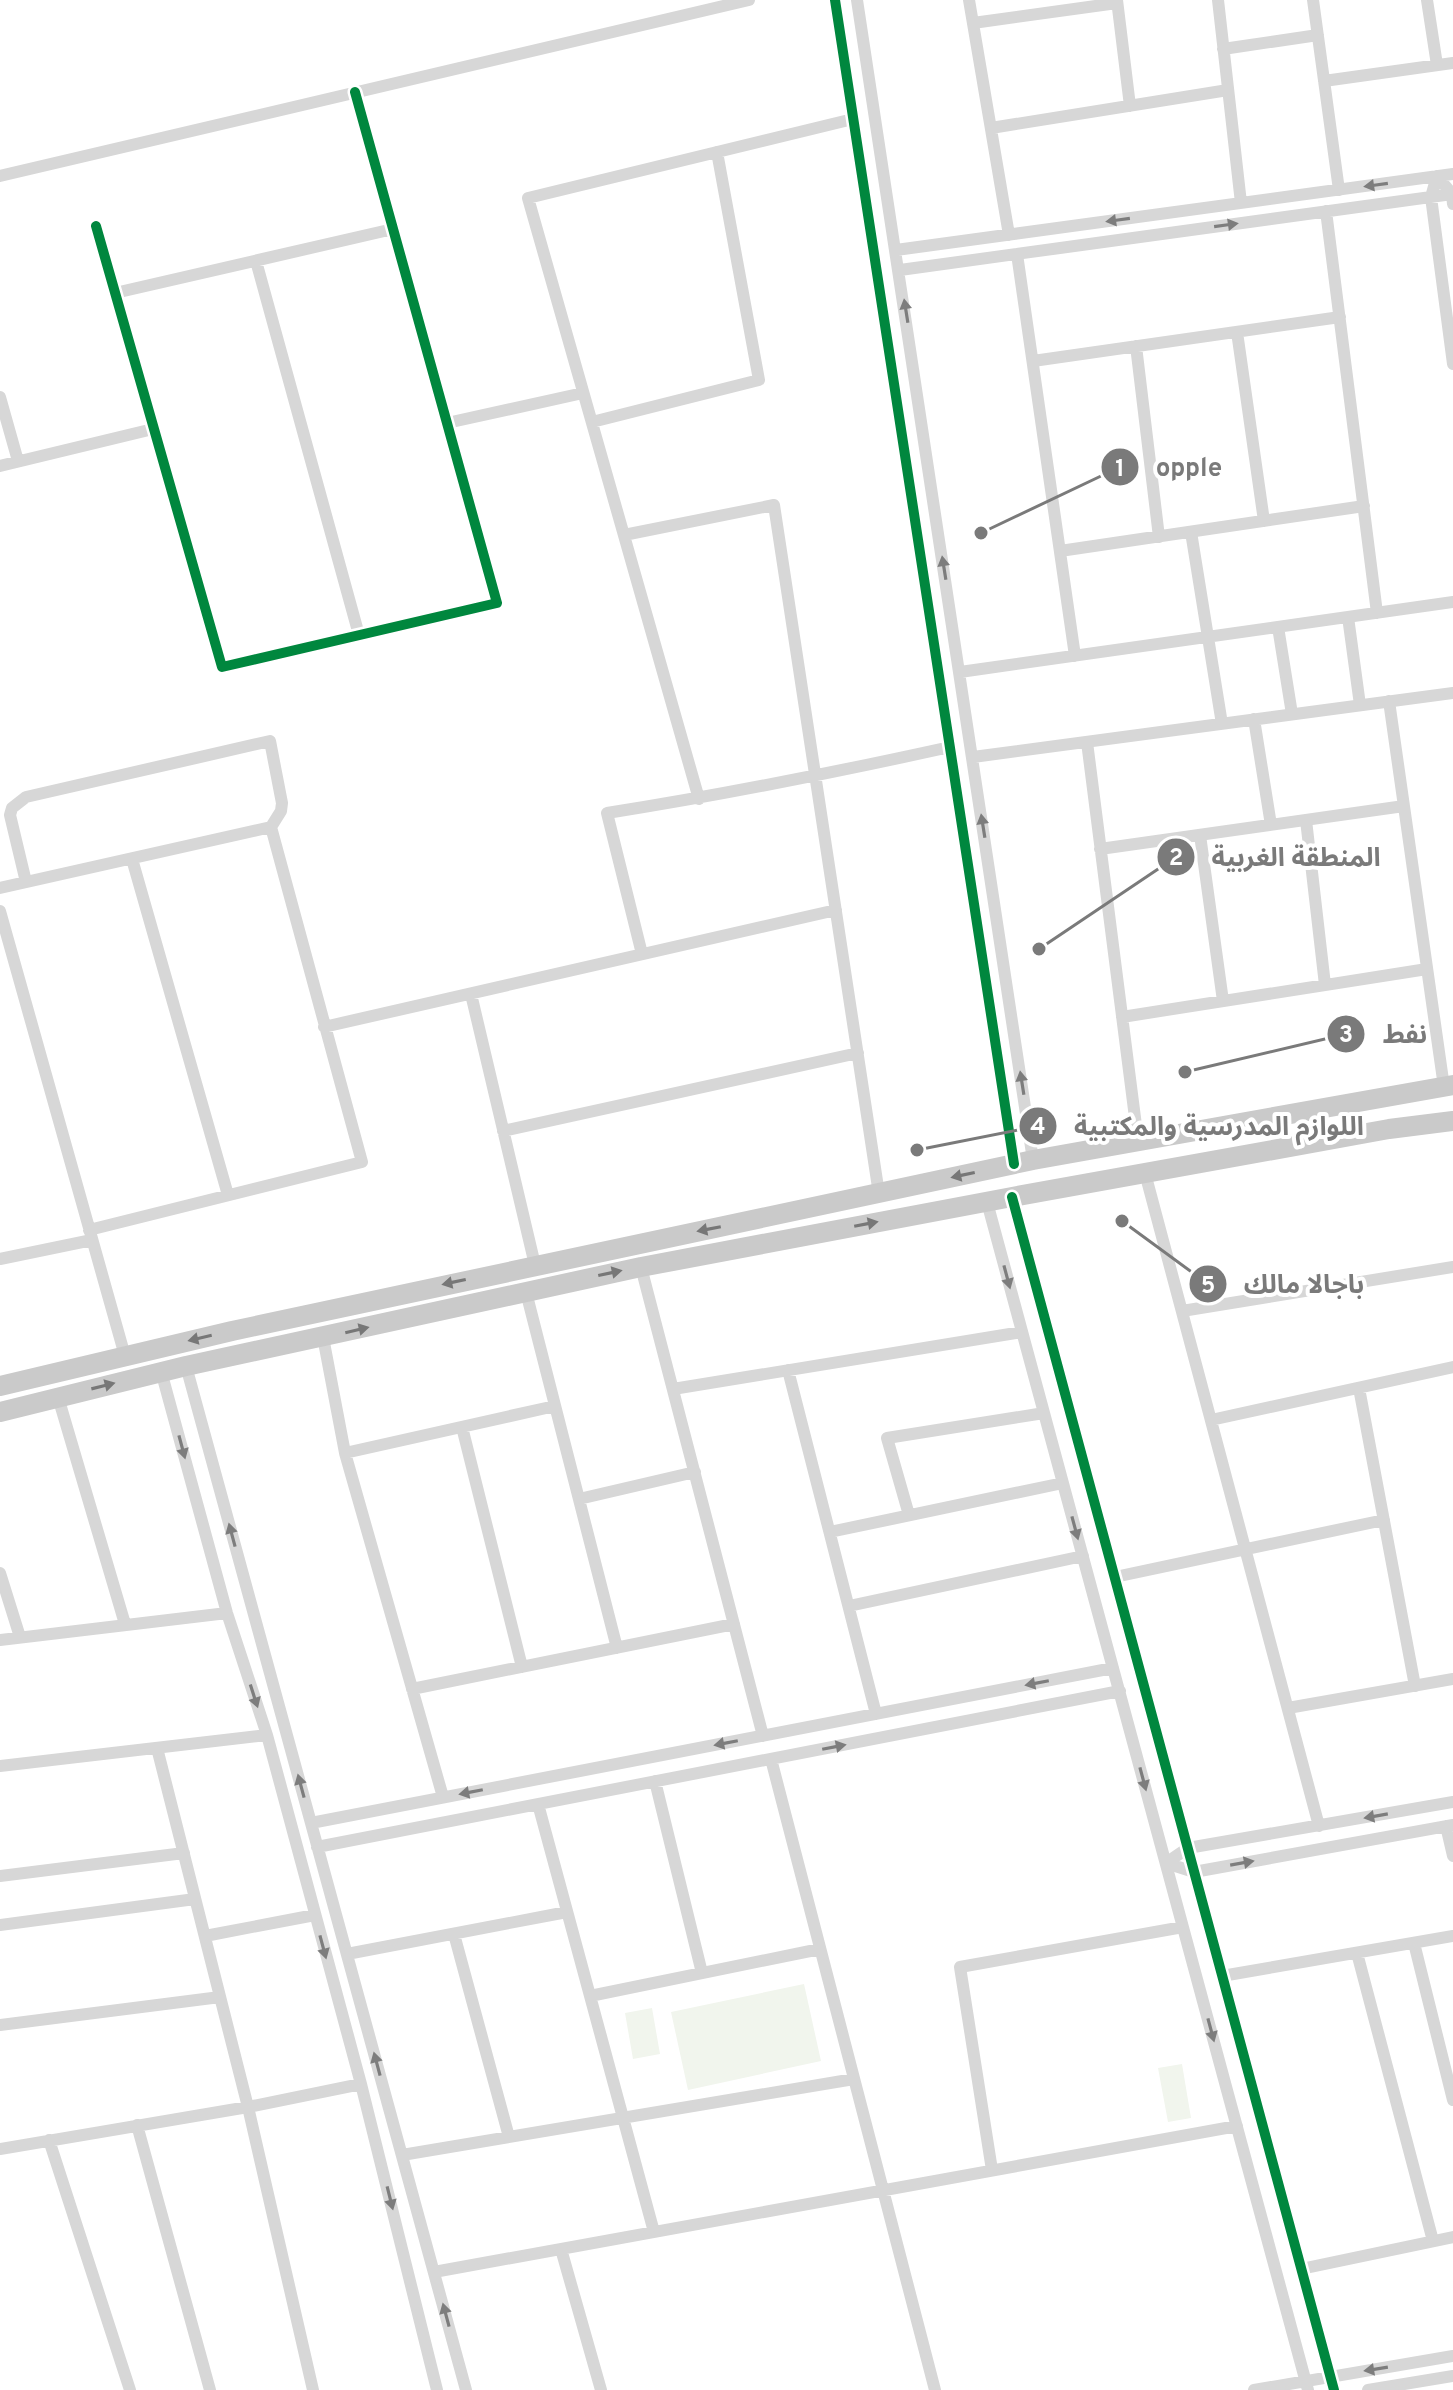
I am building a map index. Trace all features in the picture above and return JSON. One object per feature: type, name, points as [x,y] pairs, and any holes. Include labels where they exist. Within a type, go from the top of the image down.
[{"type":"main road","points":[[0,1386],[535,1265],[1023,1162],[1449,1086]]},
{"type":"main road","points":[[0,1412],[161,1371],[641,1267],[1389,1129],[1452,1124]]},
{"type":"street","points":[[0,176],[749,0]]},
{"type":"street","points":[[835,0],[950,747],[1023,1162]]},
{"type":"street","points":[[857,0],[973,757],[1023,1162]]},
{"type":"street","points":[[969,0],[1009,235]]},
{"type":"street","points":[[1218,0],[1241,203]]},
{"type":"street","points":[[1313,0],[1339,190]]},
{"type":"street","points":[[1427,0],[1437,65]]},
{"type":"street","points":[[973,23],[1048,6],[1117,2],[1130,106]]},
{"type":"street","points":[[1223,49],[1318,35]]},
{"type":"street","points":[[1324,81],[1453,63]]},
{"type":"street","points":[[991,128],[1228,90]]},
{"type":"street","points":[[96,226],[222,667],[497,603],[355,92]]},
{"type":"street","points":[[699,799],[528,198],[853,119]]},
{"type":"street","points":[[592,422],[759,380],[717,152]]},
{"type":"street","points":[[896,250],[1453,174]]},
{"type":"street","points":[[1437,176],[1431,197],[1453,364]]},
{"type":"street","points":[[1437,176],[1453,197]]},
{"type":"street","points":[[900,270],[1431,197],[1453,197]]},
{"type":"street","points":[[1326,211],[1377,613]]},
{"type":"street","points":[[115,293],[393,229]]},
{"type":"street","points":[[1017,254],[1075,656]]},
{"type":"street","points":[[256,261],[359,635]]},
{"type":"street","points":[[1033,361],[1340,317]]},
{"type":"street","points":[[1237,332],[1264,521]]},
{"type":"street","points":[[1136,346],[1159,537]]},
{"type":"street","points":[[447,423],[583,393]]},
{"type":"street","points":[[0,397],[18,461]]},
{"type":"street","points":[[0,466],[153,429]]},
{"type":"street","points":[[624,535],[774,505],[879,1194]]},
{"type":"street","points":[[1060,551],[1364,506]]},
{"type":"street","points":[[1191,532],[1222,724]]},
{"type":"street","points":[[960,672],[1453,602]]},
{"type":"street","points":[[1348,617],[1360,705]]},
{"type":"street","points":[[1278,627],[1292,714]]},
{"type":"street","points":[[973,757],[1453,693]]},
{"type":"street","points":[[1389,701],[1427,969],[1449,1086]]},
{"type":"street","points":[[1254,719],[1271,825]]},
{"type":"street","points":[[0,888],[271,827],[281,811],[282,803],[270,741],[26,797],[12,808],[10,815],[26,882]]},
{"type":"street","points":[[1087,742],[1138,1141]]},
{"type":"street","points":[[642,954],[607,813],[699,799],[950,747]]},
{"type":"street","points":[[1100,849],[1404,806]]},
{"type":"street","points":[[1306,820],[1325,985]]},
{"type":"street","points":[[0,1259],[228,1195],[362,1162],[271,827]]},
{"type":"street","points":[[1200,835],[1223,1001]]},
{"type":"street","points":[[132,859],[228,1195]]},
{"type":"street","points":[[324,1027],[836,910]]},
{"type":"street","points":[[0,911],[125,1356]]},
{"type":"street","points":[[1122,1017],[1427,969]]},
{"type":"street","points":[[471,994],[535,1265]]},
{"type":"street","points":[[503,1131],[858,1053]]},
{"type":"street","points":[[1145,1173],[1319,1826]]},
{"type":"street","points":[[1012,1197],[1334,2390]]},
{"type":"street","points":[[987,1202],[1307,2386]]},
{"type":"street","points":[[641,1267],[763,1736]]},
{"type":"street","points":[[1182,1311],[1453,1267]]},
{"type":"street","points":[[526,1292],[617,1648]]},
{"type":"street","points":[[673,1389],[1022,1332]]},
{"type":"street","points":[[323,1337],[345,1453],[443,1797]]},
{"type":"street","points":[[186,1366],[466,2390]]},
{"type":"street","points":[[1211,1420],[1453,1367]]},
{"type":"street","points":[[788,1370],[876,1714]]},
{"type":"street","points":[[161,1371],[227,1613],[267,1735],[361,2084],[437,2390]]},
{"type":"street","points":[[1359,1388],[1415,1686]]},
{"type":"street","points":[[58,1397],[125,1624]]},
{"type":"street","points":[[345,1453],[555,1406]]},
{"type":"street","points":[[909,1515],[887,1438],[1044,1413]]},
{"type":"street","points":[[462,1427],[522,1667]]},
{"type":"street","points":[[579,1499],[695,1472]]},
{"type":"street","points":[[830,1532],[1063,1483]]},
{"type":"street","points":[[1115,1577],[1384,1520]]},
{"type":"street","points":[[849,1606],[1083,1556]]},
{"type":"street","points":[[0,1573],[20,1637]]},
{"type":"street","points":[[0,1640],[227,1613]]},
{"type":"street","points":[[412,1689],[734,1624]]},
{"type":"street","points":[[311,1823],[1113,1668]]},
{"type":"street","points":[[1288,1708],[1453,1679]]},
{"type":"street","points":[[317,1847],[1120,1691]]},
{"type":"street","points":[[0,1766],[267,1735]]},
{"type":"street","points":[[157,1748],[248,2107],[313,2390]]},
{"type":"street","points":[[771,1759],[935,2390]]},
{"type":"street","points":[[588,1769],[592,1794]]},
{"type":"street","points":[[655,1781],[702,1973]]},
{"type":"street","points":[[1166,1863],[1188,1848],[1453,1802]]},
{"type":"street","points":[[538,1804],[654,2232]]},
{"type":"street","points":[[1166,1863],[1194,1872],[1450,1825],[1453,1856]]},
{"type":"street","points":[[0,1876],[184,1853]]},
{"type":"street","points":[[0,1925],[195,1899]]},
{"type":"street","points":[[347,1954],[567,1912]]},
{"type":"street","points":[[205,1936],[315,1915]]},
{"type":"street","points":[[992,2170],[960,1967],[1183,1927]]},
{"type":"street","points":[[454,1934],[509,2137]]},
{"type":"street","points":[[1222,1976],[1453,1936]]},
{"type":"street","points":[[1414,1943],[1453,2100]]},
{"type":"street","points":[[590,1996],[820,1949]]},
{"type":"street","points":[[1357,1953],[1433,2241]]},
{"type":"street","points":[[0,2024],[220,1997]]},
{"type":"street","points":[[402,2155],[854,2079]]},
{"type":"street","points":[[0,2149],[248,2107],[361,2084]]},
{"type":"street","points":[[137,2125],[210,2390]]},
{"type":"street","points":[[434,2272],[1237,2126]]},
{"type":"street","points":[[49,2140],[130,2390]]},
{"type":"street","points":[[1301,2269],[1453,2237]]},
{"type":"street","points":[[561,2249],[601,2390]]},
{"type":"street","points":[[1254,2390],[1307,2386],[1330,2377],[1453,2356]]},
{"type":"street","points":[[1368,2390],[1453,2376]]},
{"type":"shaded area","points":[[804,1984],[821,2061],[688,2090],[671,2012]]},
{"type":"shaded area","points":[[652,2008],[660,2054],[633,2059],[625,2013]]},
{"type":"shaded area","points":[[1182,2064],[1191,2118],[1168,2122],[1158,2068]]},
{"type":"cycle path","points":[[835,0],[1014,1164]]},
{"type":"cycle path","points":[[96,226],[222,667],[497,603],[355,92]]},
{"type":"cycle path","points":[[1012,1197],[1334,2390]]},
{"type":"place","name":"opple","points":[[981,533]]},
{"type":"place","name":"المنطقة الغربية","points":[[1039,949]]},
{"type":"place","name":"نفط","points":[[1185,1072]]},
{"type":"place","name":"اللوازم المدرسية والمكتبية","points":[[917,1150]]},
{"type":"place","name":"باجالا مالك","points":[[1122,1221]]}]
